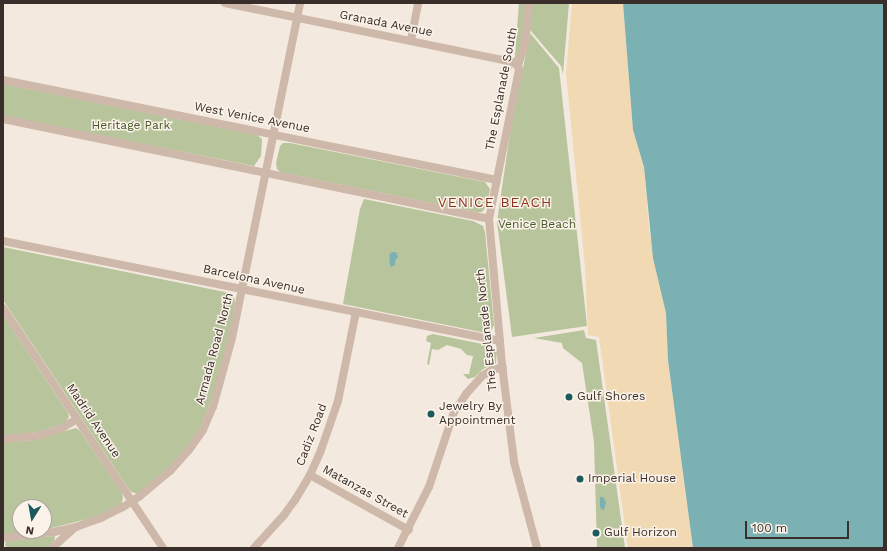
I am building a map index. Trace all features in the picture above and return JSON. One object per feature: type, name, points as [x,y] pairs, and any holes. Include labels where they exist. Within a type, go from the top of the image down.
[{"type":"street","name":"Granada Avenue","points":[[225,3],[297,19],[410,40],[513,62],[518,66]]},
{"type":"street","name":"Armada Road North","points":[[3,538],[47,533],[76,527],[111,513],[132,502],[170,471],[193,445],[203,430],[213,407],[222,376],[242,289],[300,3]]},
{"type":"street","points":[[410,40],[418,3]]},
{"type":"street","name":"The Esplanade South","points":[[497,180],[519,70],[518,66],[525,43],[529,3]]},
{"type":"street","name":"West Venice Avenue","points":[[3,80],[497,180]]},
{"type":"street","points":[[3,120],[265,172],[489,219]]},
{"type":"street","name":"The Esplanade North","points":[[497,180],[489,219],[503,368],[515,471],[538,548]]},
{"type":"street","name":"Barcelona Avenue","points":[[3,241],[500,341]]},
{"type":"street","name":"Madrid Avenue","points":[[3,308],[163,548]]},
{"type":"street","name":"Cadiz Road","points":[[254,548],[284,515],[310,475],[327,435],[338,401],[356,312]]},
{"type":"street","points":[[398,548],[409,530],[429,486],[454,412],[479,379],[489,371],[503,368]]},
{"type":"street","points":[[3,439],[20,439],[43,435],[62,428],[77,419]]},
{"type":"street","name":"Matanzas Street","points":[[310,475],[409,530]]},
{"type":"street","points":[[52,548],[76,527]]},
{"type":"green space","points":[[519,3],[569,3],[563,74],[561,66],[530,30],[510,72],[515,56]]},
{"type":"green space","name":"Venice Beach","points":[[530,33],[559,68],[587,326],[512,337],[497,222],[510,133]]},
{"type":"green space","name":"Heritage Park","points":[[3,84],[257,135],[262,139],[261,156],[254,166],[3,116]]},
{"type":"green space","points":[[283,143],[290,143],[485,182],[490,189],[487,206],[482,212],[476,212],[280,172],[277,169],[276,163],[280,146]]},
{"type":"green space","points":[[364,199],[473,221],[483,226],[485,232],[494,325],[491,332],[486,333],[343,304],[360,209]]},
{"type":"green space","points":[[3,247],[225,292],[234,297],[235,302],[231,330],[214,393],[198,433],[169,468],[139,493],[130,491],[3,300]]},
{"type":"green space","points":[[3,315],[68,413],[69,417],[65,423],[38,432],[3,436]]},
{"type":"green space","points":[[584,330],[586,338],[596,340],[625,548],[597,548],[594,442],[582,363],[563,348],[562,343],[534,338]]},
{"type":"green space","points":[[433,334],[492,346],[497,351],[496,363],[483,369],[475,377],[468,379],[463,374],[469,374],[473,356],[467,355],[461,349],[447,345],[438,350],[432,349],[429,365],[427,364],[431,343],[426,341],[427,336]]},
{"type":"green space","points":[[76,428],[80,431],[122,493],[123,498],[121,505],[91,518],[52,528],[52,499],[12,499],[12,534],[3,535],[3,442],[29,441]]},
{"type":"green space","points":[[52,536],[55,536],[54,541],[48,548],[7,548],[5,545],[6,541],[52,539]]},
{"type":"sand","name":"Venice Beach","points":[[572,3],[623,3],[633,130],[644,167],[649,229],[666,313],[668,360],[693,548],[628,548],[599,337],[588,335],[585,267],[566,73]]},
{"type":"water","points":[[623,3],[884,3],[884,548],[693,548],[668,360],[666,313],[653,258],[644,167],[633,130]]},
{"type":"water","points":[[392,252],[396,252],[398,257],[395,261],[395,265],[391,267],[389,255]]},
{"type":"water","points":[[600,497],[603,497],[606,502],[604,510],[600,507]]},
{"type":"place","name":"Gulf Shores","points":[[569,397]]},
{"type":"place","name":"Jewelry By Appointment","points":[[431,414]]},
{"type":"place","name":"Imperial House","points":[[580,479]]},
{"type":"place","name":"Gulf Horizon","points":[[596,533]]},
{"type":"district","name":"VENICE BEACH","points":[[495,202]]}]
